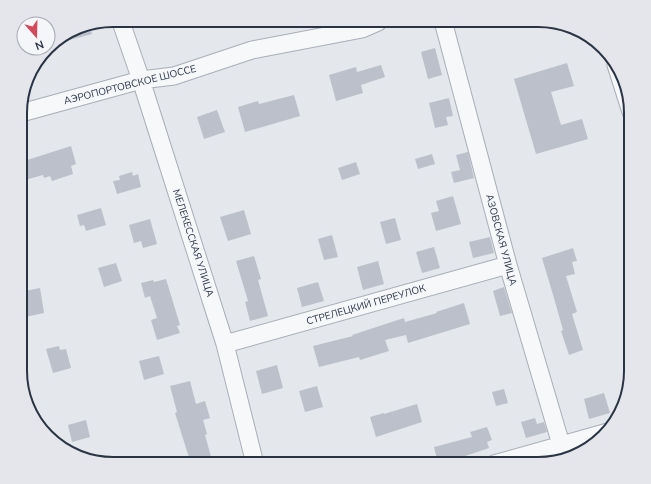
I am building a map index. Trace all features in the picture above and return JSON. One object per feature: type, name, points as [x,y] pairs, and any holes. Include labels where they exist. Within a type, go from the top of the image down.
[{"type":"street","name":"МЕЛЕКЕССКАЯ УЛИЦА","points":[[123,27],[225,344],[253,457]]},
{"type":"street","name":"АЭРОПОРТОВСКОЕ ШОССЕ","points":[[27,112],[141,80],[174,76],[252,50],[367,27]]},
{"type":"street","name":"АЗОВСКАЯ УЛИЦА","points":[[445,27],[508,265],[563,451]]},
{"type":"street","name":"СТРЕЛЕЦКИЙ ПЕРЕУЛОК","points":[[225,344],[508,265]]},
{"type":"street","points":[[531,457],[563,451],[591,439]]},
{"type":"building","points":[[91,30],[92,34],[65,41]]},
{"type":"building","points":[[435,48],[442,75],[428,79],[421,52]]},
{"type":"building","points":[[567,63],[574,86],[551,92],[561,125],[582,119],[588,139],[536,154],[514,79]]},
{"type":"building","points":[[381,65],[385,77],[361,85],[363,93],[336,101],[329,75],[356,67],[357,72]]},
{"type":"building","points":[[294,95],[300,116],[245,132],[238,107],[258,101],[259,104]]},
{"type":"building","points":[[449,98],[453,116],[446,117],[448,125],[435,128],[429,103]]},
{"type":"building","points":[[217,110],[225,132],[204,139],[197,117]]},
{"type":"building","points":[[71,146],[76,164],[71,166],[73,174],[52,181],[50,176],[44,178],[43,175],[27,179],[27,160]]},
{"type":"building","points":[[468,152],[474,178],[454,183],[451,172],[460,170],[456,155]]},
{"type":"building","points":[[432,154],[435,164],[418,169],[415,159]]},
{"type":"building","points":[[356,162],[360,174],[342,180],[338,168]]},
{"type":"building","points":[[132,172],[133,176],[138,174],[141,187],[117,194],[113,181],[120,180],[119,176]]},
{"type":"building","points":[[453,196],[461,224],[436,231],[431,213],[439,211],[436,201]]},
{"type":"building","points":[[101,208],[106,225],[86,231],[84,225],[80,226],[77,215]]},
{"type":"building","points":[[244,210],[251,234],[228,241],[220,217]]},
{"type":"building","points":[[395,218],[401,240],[386,244],[380,222]]},
{"type":"building","points":[[150,219],[157,244],[143,248],[141,241],[134,243],[129,225]]},
{"type":"building","points":[[332,235],[338,257],[324,260],[318,239]]},
{"type":"building","points":[[490,237],[494,253],[473,258],[469,242]]},
{"type":"building","points":[[434,247],[440,268],[422,273],[416,252]]},
{"type":"building","points":[[573,248],[577,261],[572,262],[575,274],[566,276],[577,312],[572,314],[583,350],[569,355],[561,331],[563,330],[542,258]]},
{"type":"building","points":[[254,256],[261,279],[258,280],[268,316],[250,321],[245,302],[248,301],[236,261]]},
{"type":"building","points":[[378,261],[384,284],[363,290],[357,267]]},
{"type":"building","points":[[116,263],[122,281],[104,287],[98,268]]},
{"type":"building","points":[[166,279],[180,325],[177,326],[180,333],[157,340],[151,320],[157,318],[150,296],[145,298],[141,283]]},
{"type":"building","points":[[318,282],[324,301],[302,307],[297,288]]},
{"type":"building","points":[[504,287],[512,313],[500,316],[493,291]]},
{"type":"building","points":[[40,288],[44,313],[27,317],[27,291]]},
{"type":"building","points":[[464,303],[470,324],[408,343],[406,335],[385,340],[389,351],[360,360],[359,357],[319,367],[313,346],[353,336],[352,335],[404,318],[405,322],[437,313],[436,312]]},
{"type":"building","points":[[59,346],[60,350],[66,349],[71,368],[53,373],[46,349]]},
{"type":"building","points":[[159,356],[164,374],[144,380],[139,361]]},
{"type":"building","points":[[277,365],[283,388],[262,394],[256,371]]},
{"type":"building","points":[[190,381],[196,404],[205,401],[210,418],[203,420],[207,434],[205,435],[211,457],[189,457],[175,413],[177,412],[170,386]]},
{"type":"building","points":[[317,386],[323,407],[305,412],[299,391]]},
{"type":"building","points":[[504,389],[508,403],[496,406],[492,392]]},
{"type":"building","points":[[604,393],[610,413],[589,419],[584,399]]},
{"type":"building","points":[[417,404],[422,422],[376,437],[370,417]]},
{"type":"building","points":[[535,418],[537,424],[544,422],[547,432],[526,438],[521,422]]},
{"type":"building","points":[[86,420],[90,437],[72,442],[68,425]]},
{"type":"building","points":[[487,427],[492,440],[487,442],[489,448],[462,457],[436,457],[434,447],[472,437],[470,432]]}]
